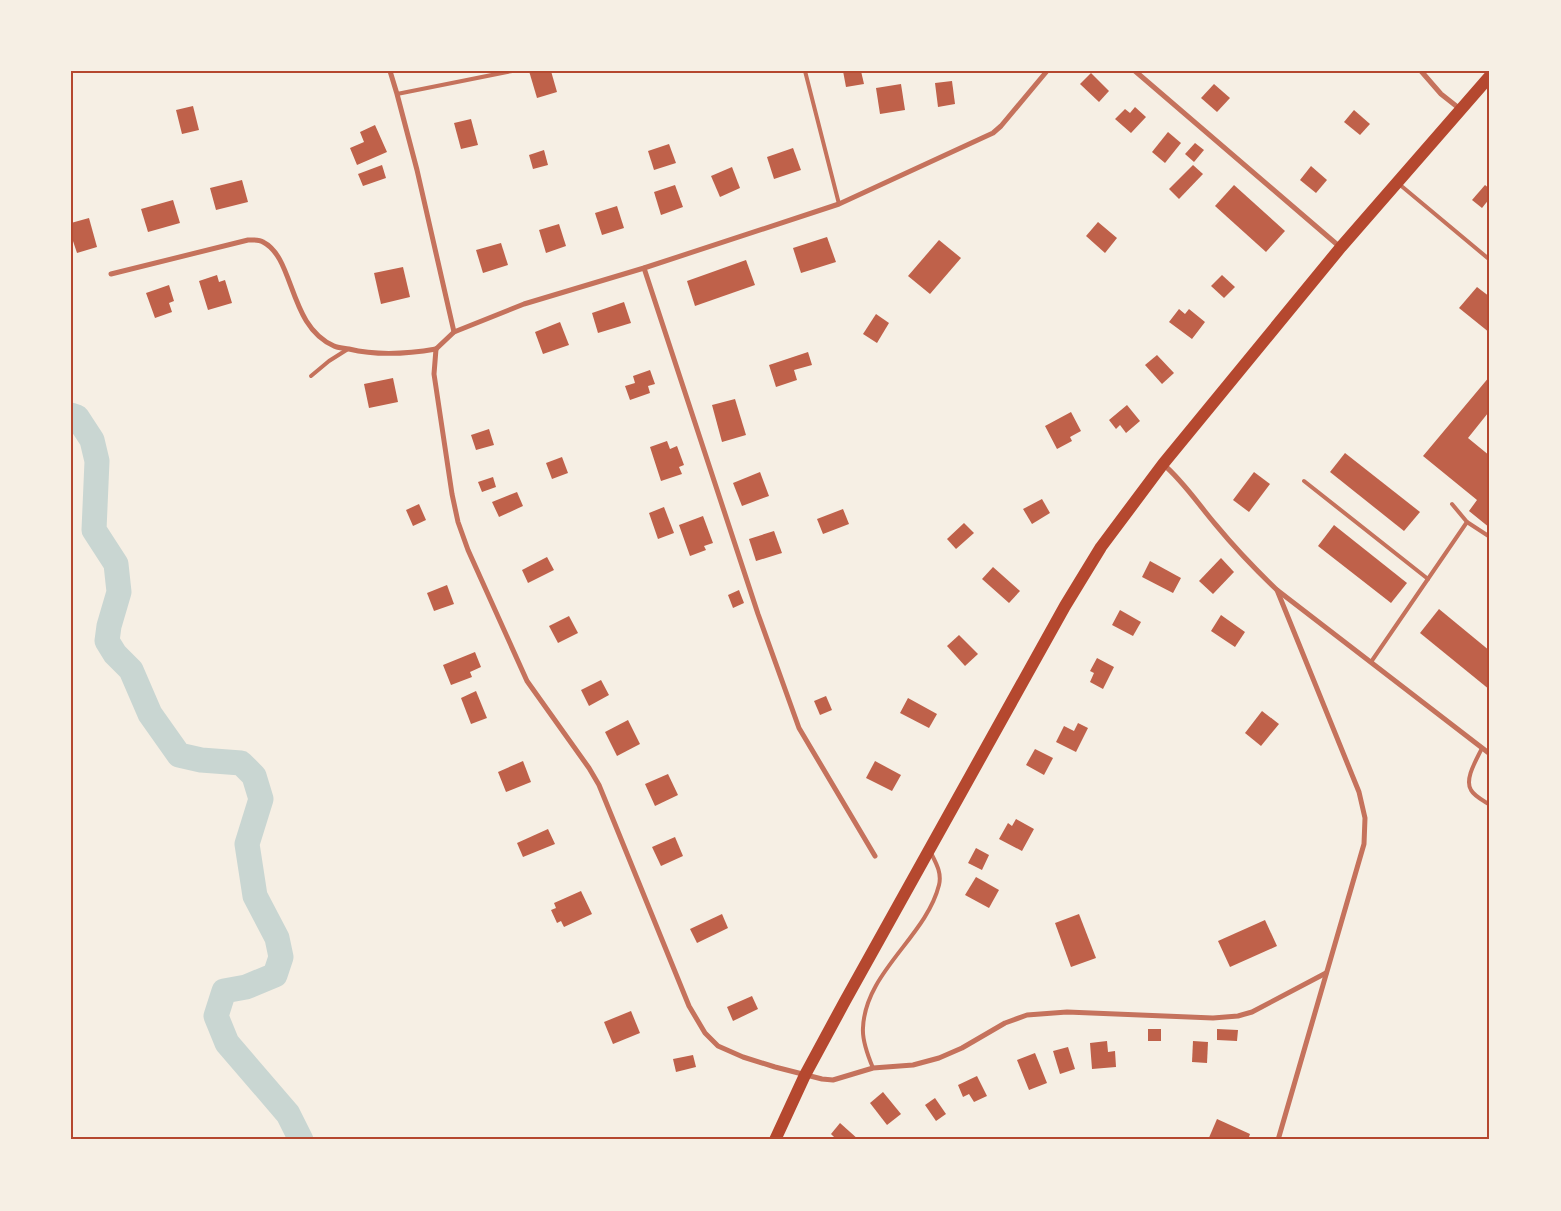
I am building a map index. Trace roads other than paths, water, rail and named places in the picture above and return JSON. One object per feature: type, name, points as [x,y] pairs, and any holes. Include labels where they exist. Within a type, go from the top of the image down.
[{"type":"main road","points":[[775,1140],[805,1076],[1066,606],[1101,547],[1162,464],[1341,247],[1490,76]]},
{"type":"street","points":[[390,71],[417,170],[454,332]]},
{"type":"street","points":[[111,274],[248,240],[262,240],[271,247],[278,257],[304,319],[317,335],[334,346],[359,352],[390,354],[436,349],[454,332],[524,304],[644,268],[839,204],[993,133],[1047,71]]},
{"type":"street","points":[[1135,71],[1341,247]]},
{"type":"street","points":[[1421,71],[1441,94],[1461,110]]},
{"type":"street","points":[[644,268],[758,614],[799,728],[875,856]]},
{"type":"street","points":[[436,349],[434,374],[452,494],[458,522],[468,550],[527,681],[599,785],[689,1006],[705,1033],[718,1046],[743,1057],[805,1076],[834,1080],[873,1068],[913,1065],[939,1058],[962,1048],[1005,1023],[1027,1015],[1068,1012],[1213,1018],[1238,1016],[1252,1012],[1326,973]]},
{"type":"street","points":[[1162,464],[1177,476],[1216,525],[1276,590],[1490,754]]},
{"type":"street","points":[[1276,590],[1358,792],[1365,818],[1364,844],[1278,1140]]},
{"type":"lane","points":[[397,94],[512,71]]},
{"type":"lane","points":[[805,71],[839,204]]},
{"type":"lane","points":[[1397,182],[1490,260]]},
{"type":"lane","points":[[311,376],[329,361],[348,349]]},
{"type":"lane","points":[[1304,481],[1428,579]]},
{"type":"lane","points":[[1452,504],[1467,522],[1490,537]]},
{"type":"lane","points":[[1371,662],[1467,522]]},
{"type":"lane","points":[[1482,748],[1469,783],[1471,791],[1490,805]]},
{"type":"lane","points":[[873,1068],[867,1054],[862,1029],[866,1009],[875,987],[928,912],[939,884],[938,866],[930,851]]},
{"type":"waterway","points":[[71,415],[77,417],[92,440],[97,461],[94,530],[116,564],[119,592],[109,626],[107,641],[115,654],[131,670],[150,714],[179,755],[201,760],[241,763],[254,776],[261,799],[247,844],[255,896],[277,938],[281,957],[275,975],[246,987],[224,991],[216,1016],[227,1043],[288,1114],[301,1140]]}]
